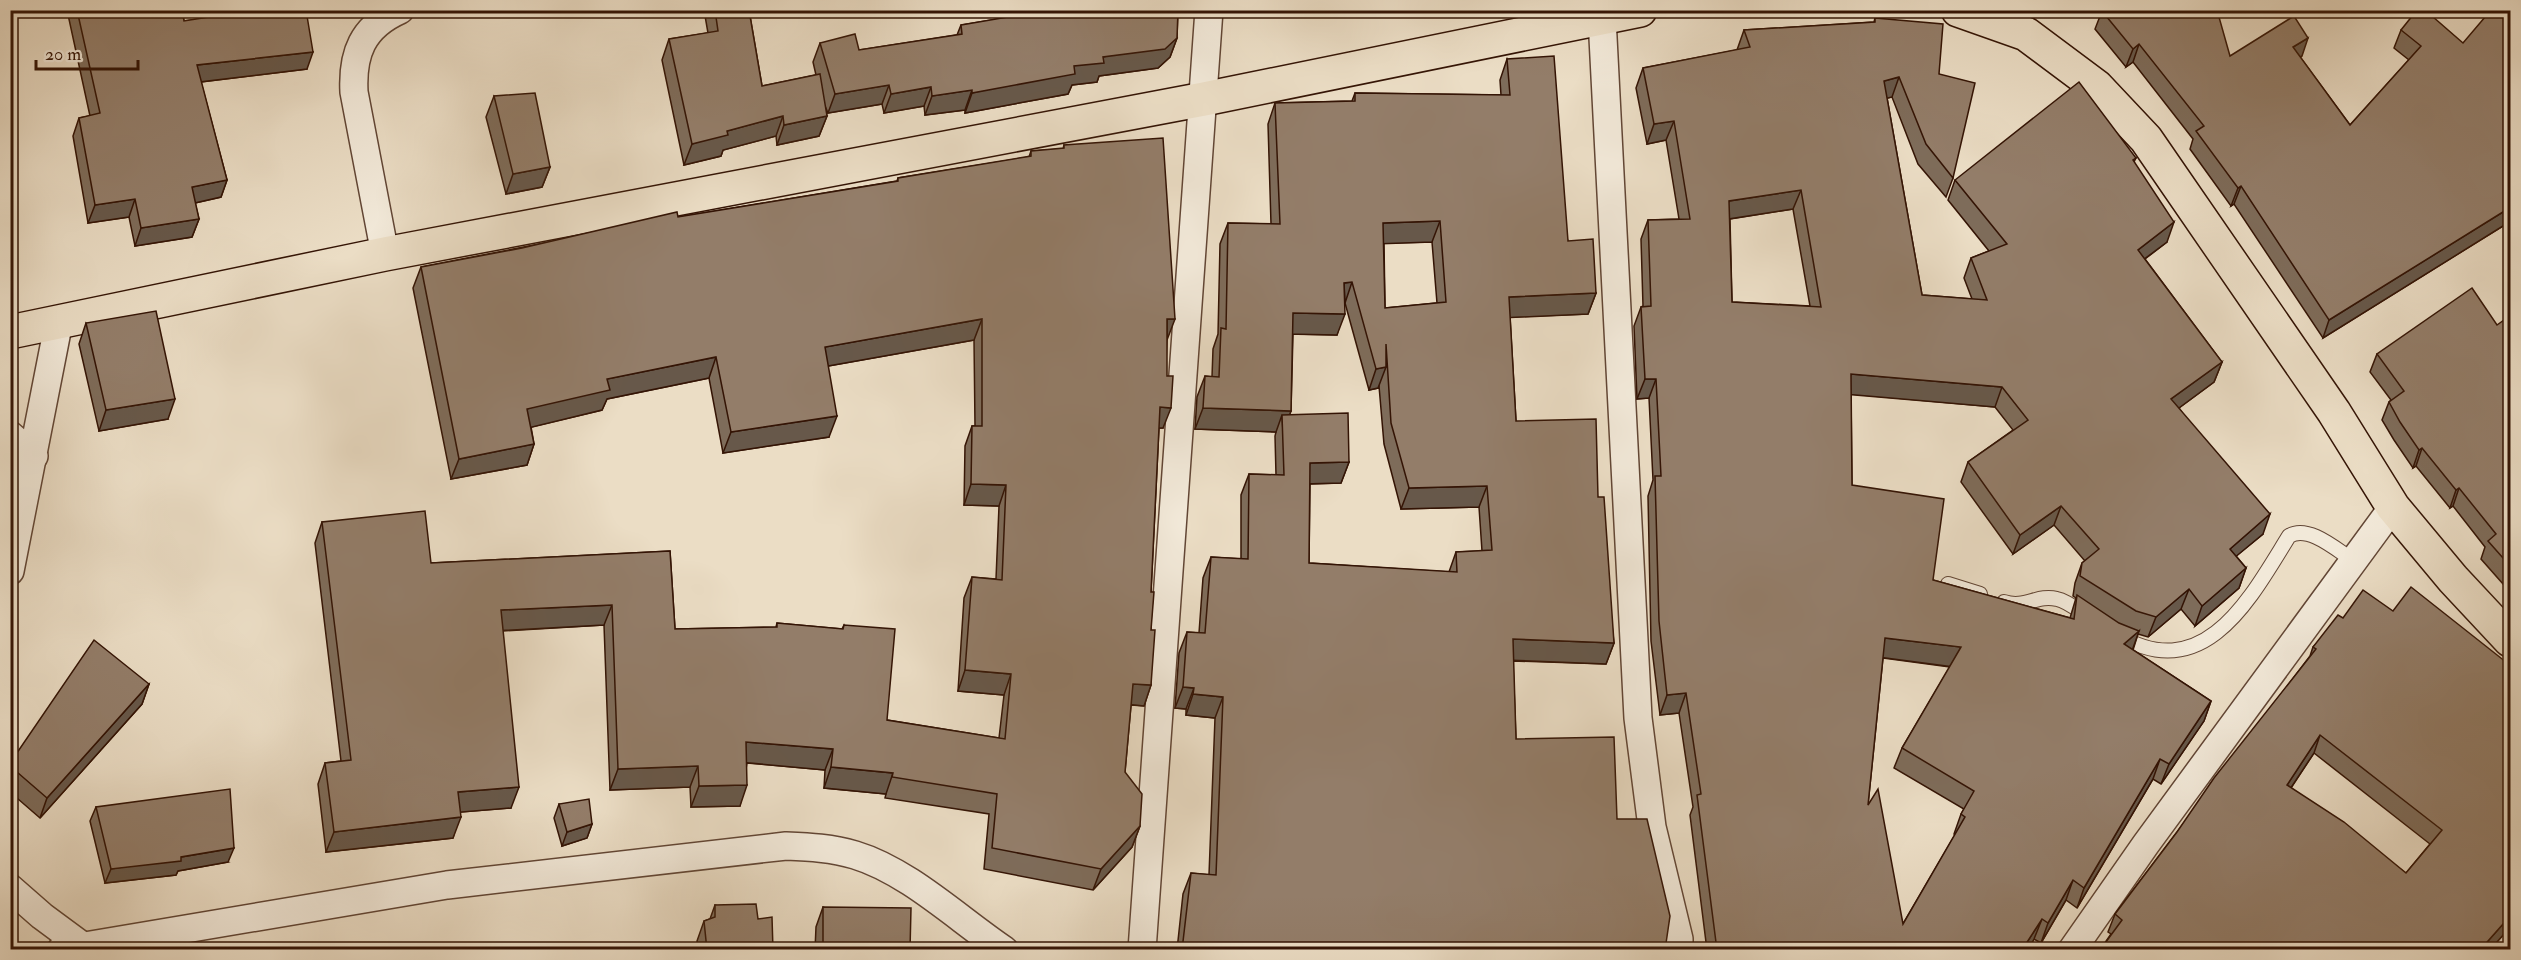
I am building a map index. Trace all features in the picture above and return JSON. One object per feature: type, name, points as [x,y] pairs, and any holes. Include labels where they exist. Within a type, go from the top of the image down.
[{"type":"highway","points":[[10,332],[385,254],[1204,99],[1640,10]]},
{"type":"highway","points":[[1958,10],[2026,34],[2097,87],[2146,138],[2334,412],[2393,507],[2453,579],[2511,640]]},
{"type":"street","points":[[385,254],[354,92],[353,65],[361,43],[374,27],[400,10]]},
{"type":"street","points":[[1142,950],[1209,10]]},
{"type":"street","points":[[1602,18],[1638,718],[1652,827],[1679,939],[1679,950]]},
{"type":"street","points":[[10,571],[59,321]]},
{"type":"street","points":[[10,435],[34,456]]},
{"type":"street","points":[[2072,950],[2146,844],[2393,507]]},
{"type":"street","points":[[10,888],[77,948],[447,885],[786,846],[820,848],[856,856],[917,888],[1004,950]]},
{"type":"lane","points":[[1948,584],[2017,606],[2038,599],[2056,599],[2145,648],[2169,651],[2212,636],[2229,624],[2248,601],[2289,536],[2294,533],[2306,532],[2354,561]]},
{"type":"building","points":[[77,10],[182,10],[184,21],[234,13],[234,10],[306,10],[313,52],[197,65],[227,180],[192,187],[199,219],[141,228],[135,199],[95,205],[79,118],[100,113]]},
{"type":"building","points":[[715,10],[749,10],[762,86],[820,74],[827,116],[784,125],[783,116],[727,131],[728,135],[692,144],[669,39],[718,31]]},
{"type":"building","points":[[1025,10],[1178,10],[1177,38],[1165,49],[1103,57],[1104,63],[1074,66],[1075,74],[972,93],[972,90],[932,96],[931,87],[891,94],[889,85],[835,94],[820,43],[855,34],[859,50],[962,34],[961,25],[1025,14]]},
{"type":"building","points":[[2103,10],[2217,10],[2230,56],[2294,16],[2308,38],[2293,47],[2350,125],[2421,46],[2401,30],[2417,10],[2425,10],[2463,43],[2491,10],[2497,10],[2511,22],[2511,207],[2329,320],[2241,186],[2238,188],[2196,131],[2204,126],[2139,44],[2133,49]]},
{"type":"building","points":[[1875,18],[1943,24],[1939,74],[1975,83],[1953,178],[1926,144],[1899,77],[1884,81],[1922,295],[1987,300],[1971,258],[2007,244],[1955,180],[2079,82],[2136,158],[2133,160],[2174,222],[2138,250],[2222,362],[2171,399],[2270,514],[2230,549],[2246,568],[2202,606],[2189,589],[2156,617],[2136,611],[2080,576],[2082,563],[2099,549],[2061,506],[2020,535],[1968,462],[2028,420],[2002,387],[1851,374],[1852,485],[1944,499],[1933,580],[2074,619],[2077,595],[2119,623],[2139,631],[2124,644],[2211,701],[2169,764],[2160,759],[2084,888],[2073,880],[2048,923],[2042,919],[2022,950],[1717,950],[1697,795],[1701,794],[1686,693],[1667,695],[1659,621],[1655,476],[1661,476],[1656,379],[1645,379],[1641,307],[1651,306],[1648,220],[1690,219],[1674,121],[1654,124],[1643,68],[1750,47],[1744,30],[1875,22]],"holes":[[[1801,190],[1821,307],[1732,302],[1729,201]],[[1885,638],[1961,647],[1902,748],[1974,791],[1961,814],[1965,817],[1903,924],[1878,789],[1868,805]]]},
{"type":"building","points":[[1554,56],[1568,241],[1593,239],[1596,293],[1509,297],[1516,421],[1596,419],[1598,497],[1604,497],[1614,643],[1513,639],[1516,739],[1614,737],[1617,819],[1647,819],[1670,916],[1665,950],[1182,950],[1191,873],[1216,875],[1223,697],[1193,694],[1194,688],[1183,687],[1187,632],[1205,633],[1211,557],[1248,559],[1249,474],[1284,475],[1282,415],[1348,413],[1349,462],[1310,463],[1309,563],[1457,572],[1456,552],[1492,550],[1487,486],[1409,488],[1391,423],[1386,344],[1386,367],[1376,369],[1352,282],[1344,283],[1345,314],[1293,313],[1291,411],[1203,408],[1205,376],[1219,377],[1221,328],[1226,329],[1228,223],[1280,224],[1275,103],[1355,101],[1355,93],[1510,95],[1507,59]],"holes":[[[1440,221],[1446,302],[1385,308],[1383,223]]]},
{"type":"building","points":[[535,93],[550,167],[513,174],[494,96]]},
{"type":"building","points":[[1163,138],[1175,319],[1167,319],[1167,376],[1173,376],[1171,408],[1160,407],[1151,592],[1154,592],[1151,630],[1155,630],[1151,685],[1133,684],[1125,772],[1142,794],[1140,826],[1101,869],[992,848],[997,794],[892,777],[893,773],[831,767],[833,749],[746,742],[747,785],[699,786],[698,766],[618,769],[612,605],[501,610],[519,787],[458,792],[461,817],[334,832],[325,763],[351,760],[322,522],[425,511],[431,563],[670,551],[675,629],[777,627],[777,623],[843,629],[844,625],[895,629],[887,720],[1005,739],[1011,674],[965,670],[972,577],[1002,580],[1006,485],[971,484],[972,426],[982,426],[982,319],[825,347],[837,416],[731,432],[716,357],[607,379],[610,390],[527,409],[534,444],[459,459],[421,267],[522,248],[677,212],[678,217],[898,181],[898,178],[1031,156],[1031,151],[1064,148],[1064,145]]},
{"type":"building","points":[[2472,288],[2497,325],[2504,320],[2511,329],[2511,567],[2488,541],[2496,534],[2459,488],[2456,490],[2422,448],[2419,450],[2400,422],[2389,402],[2404,391],[2377,354]]},
{"type":"building","points":[[156,311],[175,399],[106,410],[86,323]]},
{"type":"building","points":[[2411,587],[2511,666],[2511,915],[2480,950],[2100,950],[2122,920],[2115,914],[2177,832],[2214,778],[2316,649],[2313,647],[2338,615],[2343,618],[2363,590],[2393,611]],"holes":[[[2320,735],[2442,830],[2406,873],[2344,822],[2287,785]]]},
{"type":"building","points":[[94,640],[149,684],[47,798],[10,766],[10,763]]},
{"type":"building","points":[[230,789],[234,848],[181,857],[181,861],[111,869],[96,807]]},
{"type":"building","points":[[589,799],[592,824],[567,832],[559,804]]},
{"type":"building","points":[[756,904],[758,919],[772,917],[773,950],[707,950],[704,921],[715,917],[715,905]]},
{"type":"building","points":[[823,907],[911,908],[910,950],[823,950]]}]
